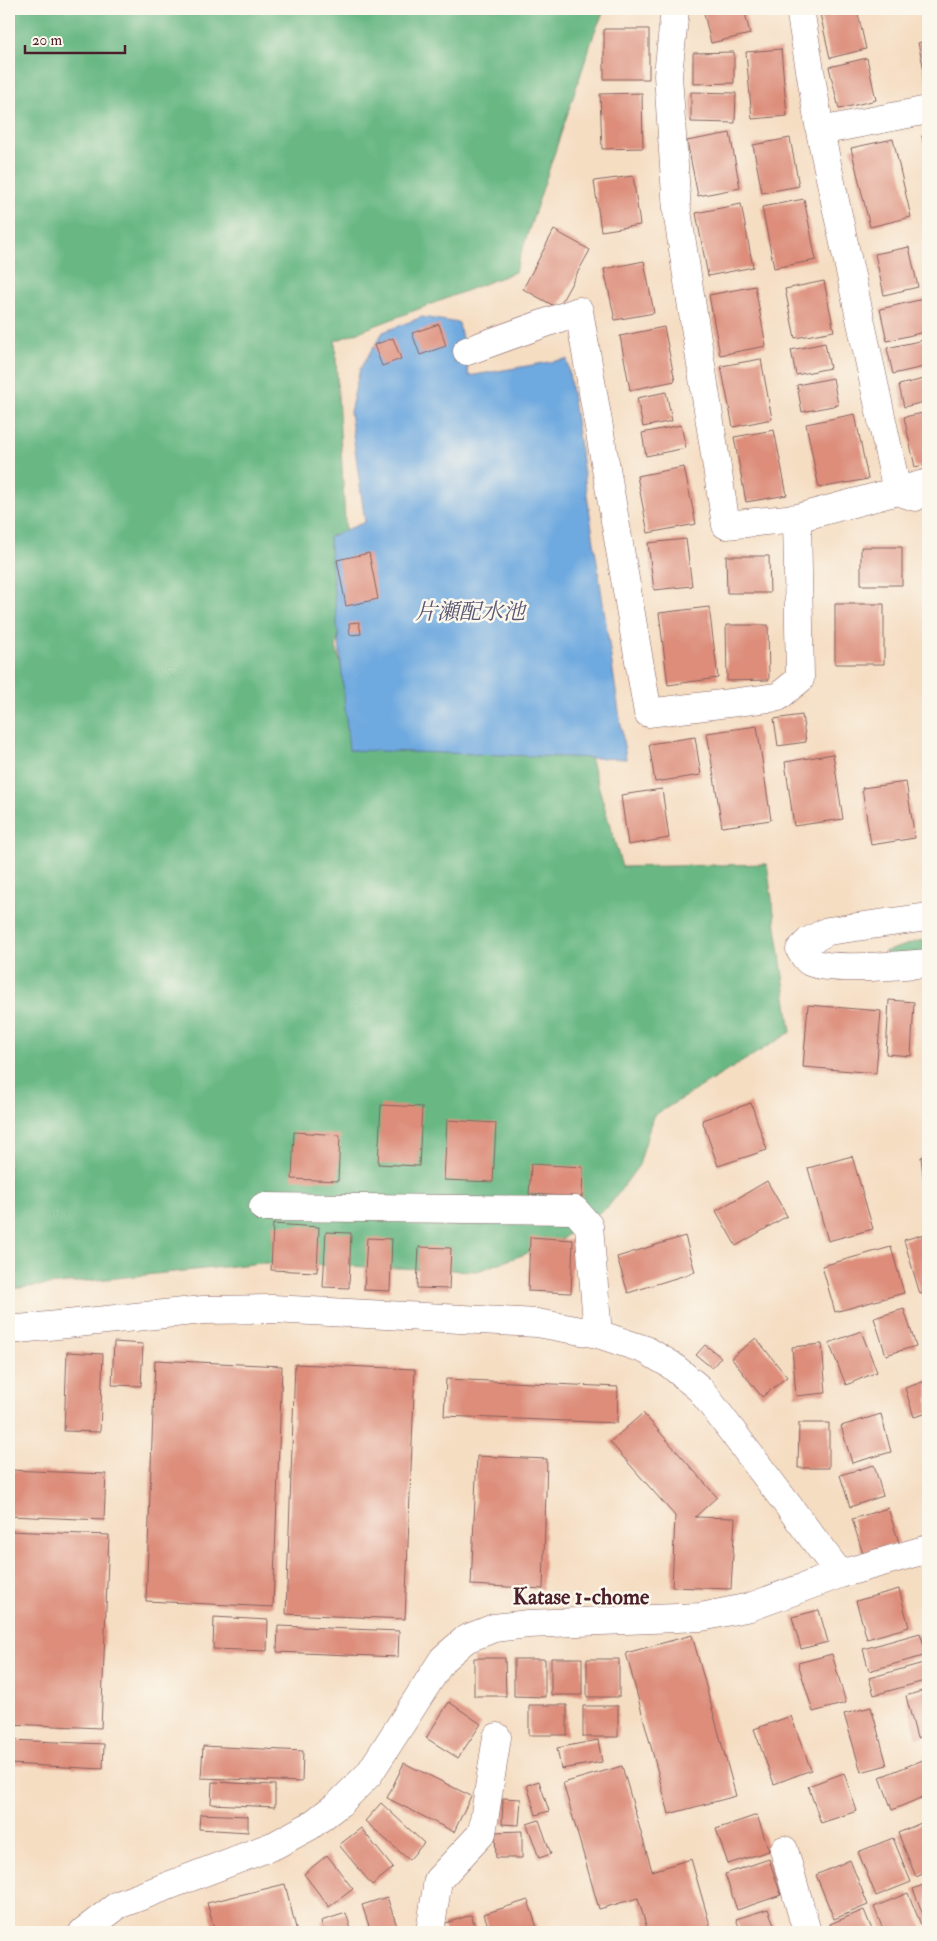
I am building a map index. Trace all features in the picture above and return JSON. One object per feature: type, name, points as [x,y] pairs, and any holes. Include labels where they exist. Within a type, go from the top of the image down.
[{"type":"street","points":[[675,9],[668,75],[677,210],[726,525],[797,518],[928,483]]},
{"type":"street","points":[[800,9],[820,131],[897,491]]},
{"type":"street","points":[[820,131],[928,110]]},
{"type":"street","points":[[467,351],[578,311],[648,713],[778,697],[800,679],[797,518]]},
{"type":"street","points":[[897,491],[928,501]]},
{"type":"street","points":[[928,917],[828,931],[809,941],[800,950],[808,961],[823,966],[893,966],[928,962]]},
{"type":"street","points":[[263,1207],[575,1210],[589,1226],[598,1334]]},
{"type":"street","points":[[9,1330],[203,1310],[273,1309],[537,1323],[598,1334],[646,1350],[671,1365],[700,1389],[840,1574]]},
{"type":"street","points":[[83,1932],[118,1905],[275,1845],[310,1826],[340,1803],[370,1774],[443,1659],[466,1639],[494,1628],[528,1624],[701,1618],[750,1607],[840,1574],[928,1549]]},
{"type":"street","points":[[430,1932],[438,1880],[482,1833],[497,1737]]},
{"type":"street","points":[[784,1850],[807,1932]]},
{"type":"green space","points":[[9,9],[605,9],[595,31],[515,272],[335,341],[349,593],[336,647],[356,722],[585,740],[622,867],[767,864],[791,1032],[653,1116],[639,1165],[609,1206],[554,1244],[477,1271],[262,1263],[9,1289]]},
{"type":"green space","points":[[928,938],[928,958],[899,962],[884,952]]},
{"type":"water","name":"片瀬配水池","points":[[422,317],[459,323],[469,376],[567,359],[626,759],[349,750],[329,537],[365,522],[350,412],[360,369],[383,332]]},
{"type":"building","points":[[703,9],[744,9],[750,34],[711,43]]},
{"type":"building","points":[[819,9],[857,9],[866,49],[830,58]]},
{"type":"building","points":[[604,29],[649,29],[649,79],[604,79]]},
{"type":"building","points":[[928,40],[928,83],[927,83],[918,43]]},
{"type":"building","points":[[781,49],[787,116],[752,119],[746,52]]},
{"type":"building","points":[[734,52],[734,83],[693,84],[693,53]]},
{"type":"building","points":[[867,58],[876,100],[839,109],[829,67]]},
{"type":"building","points":[[691,92],[736,93],[735,123],[691,122]]},
{"type":"building","points":[[642,93],[643,148],[602,149],[600,94]]},
{"type":"building","points":[[730,133],[740,188],[698,196],[687,141]]},
{"type":"building","points":[[928,135],[928,159],[927,159],[922,136]]},
{"type":"building","points":[[790,138],[799,186],[762,193],[753,145]]},
{"type":"building","points":[[893,139],[911,217],[870,227],[851,148]]},
{"type":"building","points":[[633,176],[640,225],[601,231],[594,181]]},
{"type":"building","points":[[804,199],[816,260],[774,268],[762,207]]},
{"type":"building","points":[[741,204],[753,267],[708,276],[696,213]]},
{"type":"building","points":[[554,230],[590,250],[558,308],[523,289]]},
{"type":"building","points":[[909,247],[918,287],[884,295],[875,254]]},
{"type":"building","points":[[644,261],[654,313],[615,320],[604,269]]},
{"type":"building","points":[[824,281],[834,331],[795,338],[785,289]]},
{"type":"building","points":[[755,286],[766,346],[720,355],[709,295]]},
{"type":"building","points":[[928,298],[928,331],[887,341],[880,309]]},
{"type":"building","points":[[439,324],[446,346],[420,355],[412,333]]},
{"type":"building","points":[[664,327],[675,381],[630,390],[620,336]]},
{"type":"building","points":[[393,338],[401,359],[382,366],[374,345]]},
{"type":"building","points":[[928,339],[928,366],[893,374],[887,348]]},
{"type":"building","points":[[825,343],[830,368],[796,375],[791,350]]},
{"type":"building","points":[[761,359],[772,419],[733,427],[721,366]]},
{"type":"building","points":[[833,378],[838,405],[802,412],[797,385]]},
{"type":"building","points":[[928,378],[928,401],[904,407],[899,385]]},
{"type":"building","points":[[666,392],[672,421],[643,427],[637,398]]},
{"type":"building","points":[[928,412],[928,464],[915,467],[904,417]]},
{"type":"building","points":[[855,414],[868,479],[819,488],[806,424]]},
{"type":"building","points":[[681,425],[686,448],[646,456],[642,433]]},
{"type":"building","points":[[774,430],[787,495],[746,502],[734,437]]},
{"type":"building","points":[[684,467],[696,524],[648,533],[637,476]]},
{"type":"building","points":[[686,539],[692,586],[654,590],[648,543]]},
{"type":"building","points":[[861,547],[902,547],[902,585],[861,585]]},
{"type":"building","points":[[369,553],[378,599],[346,606],[337,560]]},
{"type":"building","points":[[726,556],[769,556],[770,593],[727,593]]},
{"type":"building","points":[[835,604],[884,604],[884,664],[835,664]]},
{"type":"building","points":[[709,607],[718,678],[668,685],[659,613]]},
{"type":"building","points":[[359,622],[361,634],[350,635],[349,623]]},
{"type":"building","points":[[726,625],[768,625],[769,680],[727,681]]},
{"type":"building","points":[[802,715],[806,742],[778,746],[774,719]]},
{"type":"building","points":[[757,726],[771,820],[722,827],[707,733]]},
{"type":"building","points":[[695,737],[701,775],[655,782],[649,744]]},
{"type":"building","points":[[833,754],[843,819],[794,826],[785,762]]},
{"type":"building","points":[[906,782],[915,838],[871,845],[862,788]]},
{"type":"building","points":[[662,789],[669,838],[628,845],[621,795]]},
{"type":"building","points":[[889,1000],[914,1002],[911,1056],[886,1054]]},
{"type":"building","points":[[808,1005],[881,1011],[876,1073],[803,1067]]},
{"type":"building","points":[[751,1103],[767,1150],[718,1166],[702,1120]]},
{"type":"building","points":[[381,1105],[422,1107],[419,1166],[378,1164]]},
{"type":"building","points":[[447,1120],[496,1123],[493,1182],[444,1180]]},
{"type":"building","points":[[294,1132],[340,1135],[338,1181],[292,1179]]},
{"type":"building","points":[[852,1156],[873,1229],[828,1241],[808,1168]]},
{"type":"building","points":[[928,1156],[928,1210],[927,1211],[921,1157]]},
{"type":"building","points":[[531,1164],[583,1167],[582,1197],[529,1194]]},
{"type":"building","points":[[767,1181],[787,1216],[736,1246],[716,1211]]},
{"type":"building","points":[[273,1224],[319,1227],[317,1272],[271,1270]]},
{"type":"building","points":[[326,1232],[351,1233],[349,1288],[323,1287]]},
{"type":"building","points":[[928,1233],[928,1292],[920,1294],[904,1240]]},
{"type":"building","points":[[685,1236],[695,1272],[628,1293],[617,1257]]},
{"type":"building","points":[[530,1237],[573,1240],[571,1293],[528,1291]]},
{"type":"building","points":[[367,1238],[392,1239],[390,1291],[364,1290]]},
{"type":"building","points":[[419,1247],[451,1248],[449,1289],[417,1288]]},
{"type":"building","points":[[891,1247],[904,1293],[835,1312],[822,1266]]},
{"type":"building","points":[[904,1309],[916,1346],[886,1355],[874,1318]]},
{"type":"building","points":[[861,1331],[877,1372],[846,1385],[829,1343]]},
{"type":"building","points":[[756,1338],[787,1377],[762,1397],[731,1358]]},
{"type":"building","points":[[114,1342],[143,1344],[141,1386],[112,1385]]},
{"type":"building","points":[[822,1344],[826,1393],[796,1396],[792,1347]]},
{"type":"building","points":[[705,1345],[721,1357],[712,1368],[696,1355]]},
{"type":"building","points":[[67,1352],[103,1354],[100,1432],[64,1431]]},
{"type":"building","points":[[155,1360],[282,1366],[273,1607],[146,1601]]},
{"type":"building","points":[[295,1364],[415,1369],[405,1619],[286,1614]]},
{"type":"building","points":[[446,1379],[618,1387],[617,1423],[444,1416]]},
{"type":"building","points":[[928,1380],[928,1413],[914,1417],[905,1388]]},
{"type":"building","points":[[643,1413],[717,1497],[695,1517],[735,1518],[731,1589],[672,1587],[675,1516],[610,1442]]},
{"type":"building","points":[[881,1414],[891,1452],[852,1463],[841,1426]]},
{"type":"building","points":[[799,1423],[829,1423],[829,1468],[798,1468]]},
{"type":"building","points":[[477,1456],[547,1459],[543,1589],[471,1585]]},
{"type":"building","points":[[874,1465],[883,1496],[850,1507],[840,1475]]},
{"type":"building","points":[[9,1470],[106,1474],[104,1520],[9,1516]]},
{"type":"building","points":[[888,1508],[899,1543],[863,1554],[852,1519]]},
{"type":"building","points":[[9,1531],[109,1535],[101,1728],[9,1724]]},
{"type":"building","points":[[899,1589],[909,1627],[867,1639],[856,1601]]},
{"type":"building","points":[[819,1610],[828,1642],[801,1649],[792,1617]]},
{"type":"building","points":[[214,1617],[268,1620],[267,1651],[213,1649]]},
{"type":"building","points":[[278,1626],[399,1631],[398,1657],[277,1652]]},
{"type":"building","points":[[920,1633],[927,1655],[869,1671],[863,1649]]},
{"type":"building","points":[[692,1635],[736,1796],[669,1814],[626,1653]]},
{"type":"building","points":[[832,1654],[846,1703],[813,1712],[798,1663]]},
{"type":"building","points":[[474,1658],[505,1658],[506,1696],[474,1696]]},
{"type":"building","points":[[551,1658],[582,1658],[582,1695],[551,1695]]},
{"type":"building","points":[[514,1659],[545,1659],[545,1697],[514,1696]]},
{"type":"building","points":[[587,1659],[619,1659],[619,1697],[587,1697]]},
{"type":"building","points":[[927,1662],[928,1680],[874,1695],[869,1678]]},
{"type":"building","points":[[928,1689],[928,1735],[917,1738],[906,1696]]},
{"type":"building","points":[[449,1702],[481,1724],[458,1758],[426,1738]]},
{"type":"building","points":[[529,1705],[567,1705],[567,1735],[529,1735]]},
{"type":"building","points":[[583,1706],[618,1706],[618,1737],[583,1737]]},
{"type":"building","points":[[871,1707],[887,1765],[861,1772],[844,1714]]},
{"type":"building","points":[[791,1716],[811,1770],[774,1784],[754,1729]]},
{"type":"building","points":[[9,1740],[104,1744],[103,1769],[9,1764]]},
{"type":"building","points":[[598,1740],[602,1762],[561,1769],[557,1748]]},
{"type":"building","points":[[203,1746],[303,1751],[302,1782],[201,1778]]},
{"type":"building","points":[[928,1758],[928,1795],[892,1810],[880,1777]]},
{"type":"building","points":[[404,1763],[471,1796],[454,1832],[387,1798]]},
{"type":"building","points":[[622,1766],[652,1871],[691,1859],[712,1932],[648,1932],[638,1898],[599,1909],[563,1783]]},
{"type":"building","points":[[844,1773],[857,1811],[821,1823],[808,1786]]},
{"type":"building","points":[[539,1781],[549,1811],[536,1815],[527,1785]]},
{"type":"building","points":[[212,1782],[275,1785],[275,1807],[211,1804]]},
{"type":"building","points":[[503,1798],[521,1799],[519,1825],[502,1824]]},
{"type":"building","points":[[381,1803],[424,1843],[409,1860],[365,1821]]},
{"type":"building","points":[[200,1814],[248,1816],[248,1832],[199,1829]]},
{"type":"building","points":[[757,1815],[769,1851],[728,1864],[716,1829]]},
{"type":"building","points":[[539,1820],[551,1854],[539,1858],[527,1824]]},
{"type":"building","points":[[928,1820],[928,1872],[916,1877],[898,1833]]},
{"type":"building","points":[[361,1828],[393,1868],[372,1885],[339,1845]]},
{"type":"building","points":[[522,1831],[522,1858],[496,1858],[495,1832]]},
{"type":"building","points":[[893,1838],[911,1882],[876,1896],[858,1852]]},
{"type":"building","points":[[327,1855],[353,1889],[329,1907],[304,1874]]},
{"type":"building","points":[[769,1859],[781,1895],[737,1910],[725,1874]]},
{"type":"building","points":[[850,1860],[868,1905],[834,1919],[816,1875]]},
{"type":"building","points":[[928,1883],[928,1927],[913,1889]]},
{"type":"building","points":[[285,1884],[297,1932],[215,1932],[207,1903]]},
{"type":"building","points":[[908,1893],[924,1932],[884,1932],[874,1907]]},
{"type":"building","points":[[387,1897],[399,1932],[371,1932],[362,1905]]},
{"type":"building","points":[[528,1900],[537,1928],[524,1932],[490,1932],[484,1914]]},
{"type":"building","points":[[768,1909],[777,1932],[741,1932],[736,1919]]},
{"type":"building","points":[[864,1910],[873,1932],[833,1932],[830,1924]]},
{"type":"building","points":[[346,1913],[352,1932],[324,1932],[321,1921]]},
{"type":"building","points":[[471,1915],[477,1932],[446,1932],[443,1924]]},
{"type":"district","name":"Katase 1-chome","points":[[581,1597]]}]
